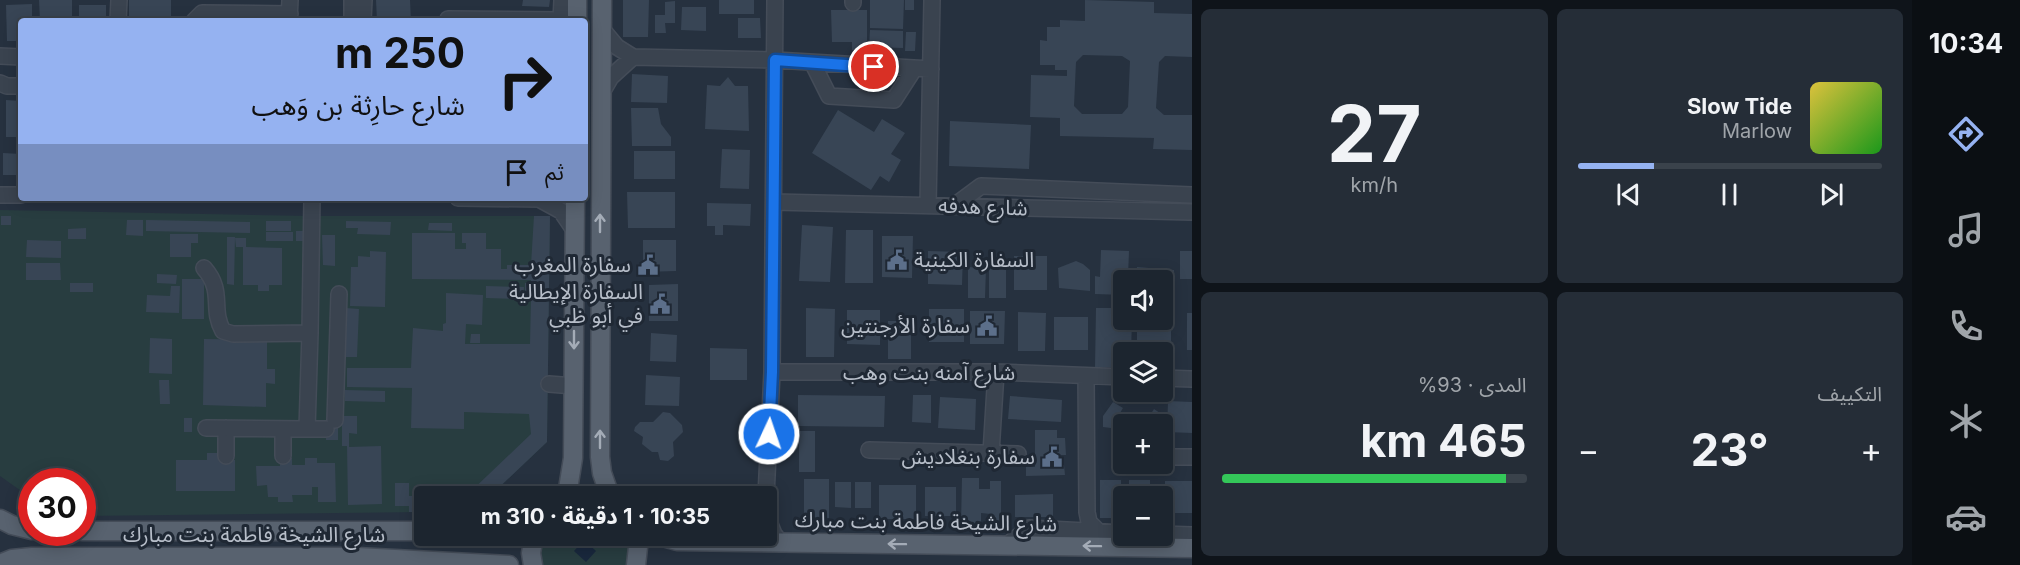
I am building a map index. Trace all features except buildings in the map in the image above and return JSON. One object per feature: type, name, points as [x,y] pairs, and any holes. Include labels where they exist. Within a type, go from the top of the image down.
[{"type":"main road","points":[[568,18],[577,0]]},
{"type":"main road","points":[[602,0],[600,457],[607,486]]},
{"type":"main road","points":[[568,486],[573,458],[575,201]]},
{"type":"main road","points":[[0,519],[18,526]]},
{"type":"main road","name":"شارع الشيخة فاطمة بنت مبارك","points":[[96,531],[414,531]]},
{"type":"main road","name":"شارع الشيخة فاطمة بنت مبارك","points":[[777,542],[1007,545],[1113,542]]},
{"type":"main road","name":"شارع الشيخة فاطمة بنت مبارك","points":[[1173,543],[1192,548]]},
{"type":"main road","points":[[532,546],[533,565]]},
{"type":"main road","points":[[636,565],[638,546]]},
{"type":"main road","name":"شارع الشيخة فاطمة بنت مبارك","points":[[0,564],[12,559],[32,557],[508,565]]},
{"type":"street","points":[[118,18],[119,0]]},
{"type":"street","points":[[352,0],[352,18]]},
{"type":"street","points":[[363,18],[364,0]]},
{"type":"street","points":[[562,0],[566,18]]},
{"type":"street","points":[[766,486],[772,372],[775,0]]},
{"type":"street","points":[[928,205],[932,0]]},
{"type":"street","points":[[197,18],[202,13],[290,12]]},
{"type":"street","points":[[602,29],[617,47],[633,57],[775,60],[813,64],[931,69]]},
{"type":"street","points":[[0,56],[18,57]]},
{"type":"street","points":[[601,94],[610,77],[633,57]]},
{"type":"street","points":[[813,64],[829,96],[894,100],[914,69]]},
{"type":"street","points":[[0,83],[7,86],[18,86]]},
{"type":"street","points":[[954,206],[981,186],[1192,195]]},
{"type":"street","points":[[0,195],[18,195]]},
{"type":"street","points":[[307,429],[312,201]]},
{"type":"street","points":[[545,201],[561,211],[574,230]]},
{"type":"street","name":"شارع هدفه","points":[[774,202],[1192,212]]},
{"type":"street","points":[[204,268],[213,278],[218,298],[218,321],[223,331],[233,334],[310,329],[337,344]]},
{"type":"street","points":[[206,429],[307,429],[330,425],[337,366],[339,294]]},
{"type":"street","points":[[309,367],[337,366]]},
{"type":"street","name":"شارع آمنه بنت وهب","points":[[772,372],[996,372],[1113,377]]},
{"type":"street","points":[[991,453],[996,372]]},
{"type":"street","points":[[1086,376],[1087,512],[1089,522],[1099,532]]},
{"type":"street","points":[[1173,379],[1192,380]]},
{"type":"street","points":[[549,384],[574,386]]},
{"type":"street","points":[[226,429],[226,456]]},
{"type":"street","points":[[283,429],[283,456]]},
{"type":"street","points":[[869,450],[1018,454]]},
{"type":"street","points":[[1173,457],[1192,457]]},
{"type":"street","points":[[1072,530],[1080,525],[1087,512]]},
{"type":"street","points":[[1007,545],[1029,528],[1113,533]]},
{"type":"street","points":[[1173,540],[1192,535]]},
{"type":"street","points":[[777,538],[780,542]]},
{"type":"green space","points":[[0,210],[311,216],[550,216],[547,442],[501,486],[414,486],[414,512],[96,516],[96,468],[18,468],[18,489],[0,476]]},
{"type":"green space","points":[[539,546],[630,546],[629,565],[540,565]]},
{"type":"water","points":[[579,546],[591,546],[596,551],[586,562],[574,551]]},
{"type":"place","name":"السفارة الكينية","points":[[897,260]]},
{"type":"place","name":"سفارة المغرب","points":[[648,265]]},
{"type":"place","name":"السفارة الإيطالية في أبو ظبي","points":[[660,304]]},
{"type":"place","name":"سفارة الأرجنتين","points":[[987,326]]},
{"type":"place","name":"سفارة بنغلاديش","points":[[1052,457]]},
{"type":"route","points":[[769,434],[772,372],[775,60],[874,67]]}]
